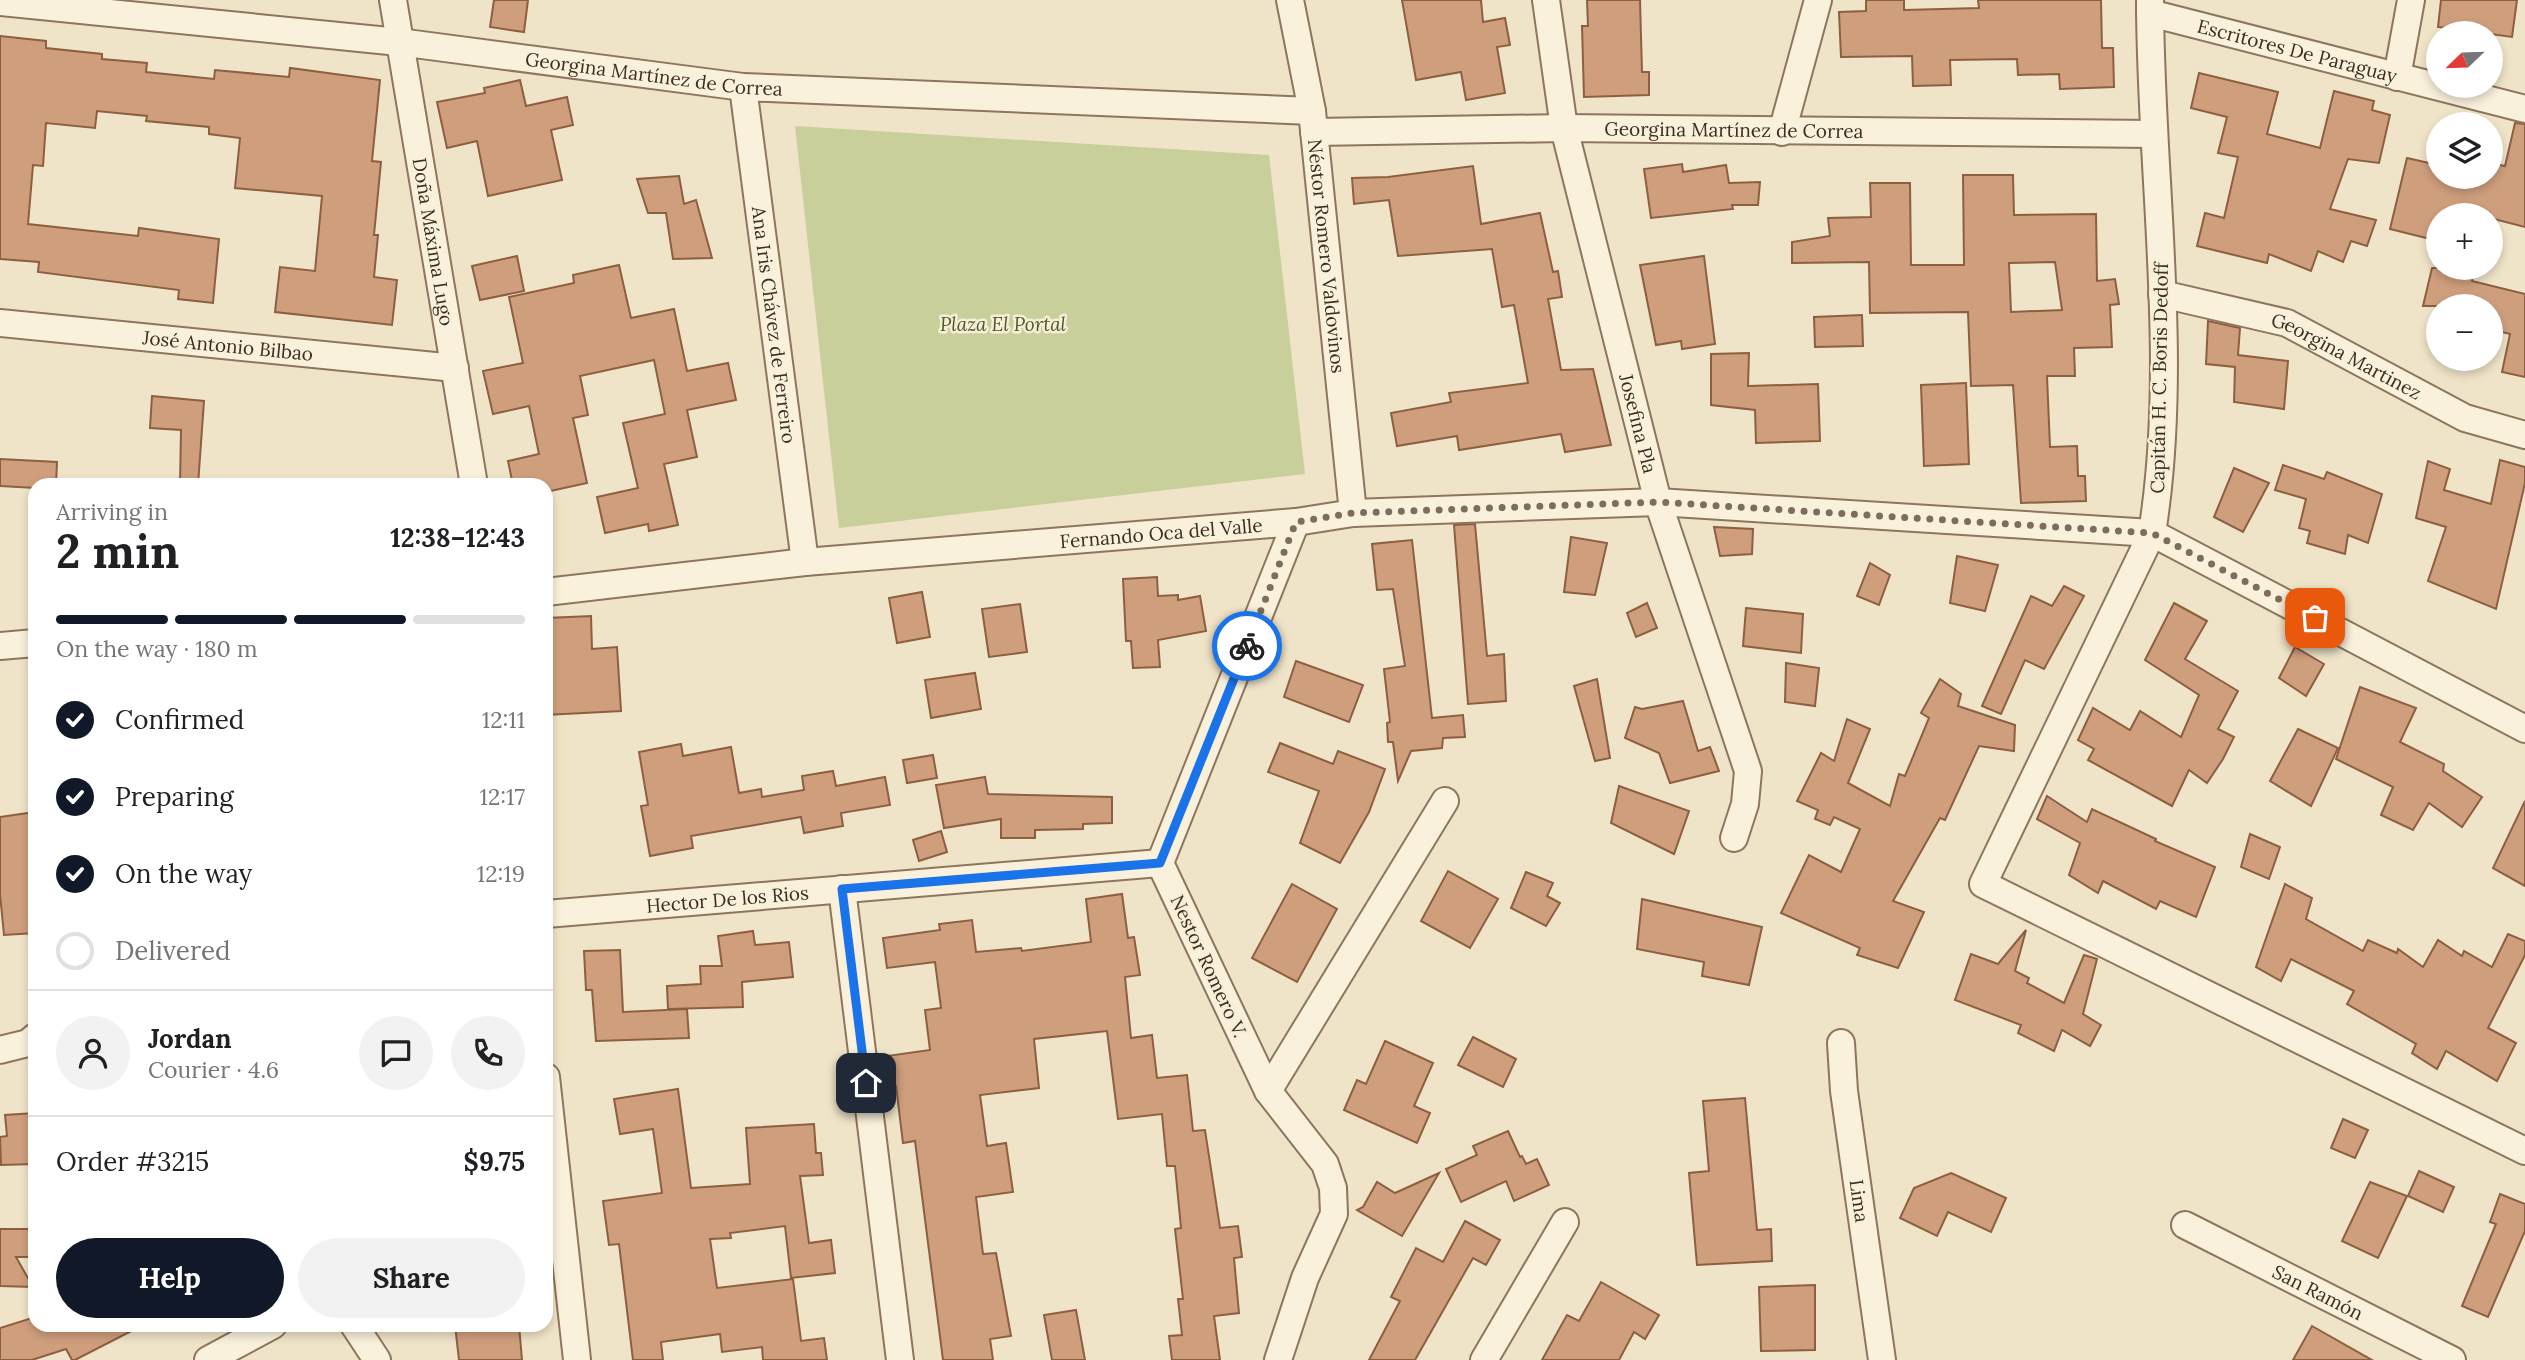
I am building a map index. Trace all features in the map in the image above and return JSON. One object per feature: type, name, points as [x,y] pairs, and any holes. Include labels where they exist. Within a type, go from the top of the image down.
[{"type":"street","name":"Doña Máxima Lugo","points":[[393,0],[473,478]]},
{"type":"street","name":"Néstor Romero Valdovinos","points":[[1290,0],[1313,122],[1353,513]]},
{"type":"street","name":"Josefina Pla","points":[[1546,0],[1564,128],[1658,502],[1748,771],[1745,804],[1734,838]]},
{"type":"street","points":[[1782,132],[1818,0]]},
{"type":"street","points":[[2397,77],[2411,0]]},
{"type":"street","name":"Georgina Martínez de Correa","points":[[0,2],[399,42],[743,88],[1313,122],[1782,132],[2154,134]]},
{"type":"street","name":"Escritores De Paraguay","points":[[2150,6],[2397,77],[2525,109]]},
{"type":"street","name":"Capitán H. C. Boris Dedoff","points":[[2150,6],[2162,294],[2160,482],[2152,533],[1983,884],[2525,1150]]},
{"type":"street","name":"Ana Iris Chávez de Ferreiro","points":[[743,88],[805,562]]},
{"type":"street","name":"Georgina Martinez","points":[[2162,294],[2287,323],[2465,418],[2525,435]]},
{"type":"street","name":"José Antonio Bilbao","points":[[0,323],[455,368]]},
{"type":"street","name":"Fernando Oca del Valle","points":[[553,591],[805,562],[1296,522],[1353,513],[1658,502],[2152,533],[2525,729]]},
{"type":"street","points":[[1160,863],[1296,522]]},
{"type":"street","points":[[0,646],[28,644]]},
{"type":"street","points":[[1269,1091],[1445,801]]},
{"type":"street","name":"Hector De los Rios","points":[[553,913],[1160,863]]},
{"type":"street","name":"Nestor Romero V.","points":[[1160,863],[1269,1091],[1325,1164],[1333,1188],[1334,1214],[1306,1278],[1278,1360]]},
{"type":"street","points":[[842,889],[900,1360]]},
{"type":"street","name":"Lima","points":[[1841,1043],[1844,1091],[1882,1360]]},
{"type":"street","points":[[0,1050],[28,1044]]},
{"type":"street","points":[[553,1139],[578,1360]]},
{"type":"street","points":[[1484,1360],[1565,1222]]},
{"type":"street","name":"San Ramón","points":[[2185,1225],[2452,1360]]},
{"type":"street","points":[[208,1360],[261,1332]]},
{"type":"street","points":[[359,1332],[377,1360]]},
{"type":"green space","name":"Plaza El Portal","points":[[795,126],[1269,155],[1305,474],[839,528]]},
{"type":"building","points":[[494,0],[528,0],[524,32],[490,27]]},
{"type":"building","points":[[1402,0],[1481,0],[1483,22],[1505,18],[1510,45],[1497,47],[1505,93],[1466,100],[1461,72],[1416,80]]},
{"type":"building","points":[[1587,0],[1640,0],[1642,72],[1649,72],[1649,95],[1584,97],[1582,26],[1588,26]]},
{"type":"building","points":[[1866,0],[1904,0],[1904,10],[1979,8],[1978,0],[2101,0],[2102,48],[2113,48],[2114,87],[2060,89],[2059,74],[2018,75],[2017,59],[1950,60],[1951,85],[1913,86],[1912,56],[1841,57],[1839,12],[1866,11]]},
{"type":"building","points":[[2441,0],[2517,0],[2512,37],[2503,36],[2503,21],[2439,21]]},
{"type":"building","points":[[0,36],[46,41],[46,48],[102,54],[102,59],[147,63],[146,72],[214,79],[215,70],[289,77],[290,68],[380,80],[372,161],[381,162],[374,235],[378,235],[374,277],[397,280],[392,325],[275,312],[280,267],[315,271],[322,196],[235,188],[240,138],[209,134],[209,127],[146,121],[147,116],[97,111],[95,128],[46,123],[43,166],[33,165],[28,224],[138,236],[139,228],[219,239],[213,303],[178,299],[179,290],[38,272],[39,262],[0,259]]},
{"type":"building","points":[[2199,73],[2278,92],[2267,134],[2320,148],[2334,91],[2374,101],[2372,110],[2390,115],[2379,163],[2348,159],[2330,209],[2376,220],[2367,246],[2351,241],[2343,262],[2318,251],[2311,271],[2269,254],[2267,263],[2197,246],[2205,213],[2224,218],[2238,157],[2218,153],[2227,117],[2191,108]]},
{"type":"building","points":[[520,80],[526,106],[567,97],[573,125],[551,130],[562,180],[488,196],[477,141],[447,148],[437,102],[485,93],[484,88]]},
{"type":"building","points":[[2515,123],[2525,124],[2525,227],[2503,221],[2503,203],[2426,203],[2426,238],[2390,229],[2407,158],[2426,162],[2426,189],[2503,189],[2505,166]]},
{"type":"building","points":[[1682,164],[1683,172],[1726,165],[1729,183],[1760,182],[1758,205],[1732,205],[1733,209],[1651,218],[1644,169]]},
{"type":"building","points":[[1473,166],[1481,224],[1540,213],[1553,272],[1558,271],[1562,297],[1548,299],[1561,370],[1593,369],[1611,445],[1565,452],[1561,434],[1459,450],[1457,436],[1397,446],[1391,413],[1451,402],[1449,393],[1528,383],[1514,305],[1502,307],[1492,249],[1398,256],[1389,200],[1354,204],[1352,178],[1388,177]]},
{"type":"building","points":[[1963,175],[2013,175],[2014,215],[2096,214],[2097,281],[2115,279],[2119,304],[2110,305],[2112,347],[2074,348],[2075,376],[2047,376],[2050,447],[2077,446],[2078,476],[2085,476],[2086,501],[2021,503],[2013,385],[1971,386],[1968,312],[1870,313],[1869,262],[1792,263],[1792,242],[1830,236],[1828,218],[1871,217],[1870,183],[1910,183],[1911,265],[1964,265]],"holes":[[[2055,262],[2062,310],[2011,312],[2009,263]]]},
{"type":"building","points":[[679,176],[684,204],[696,200],[712,258],[673,259],[666,213],[648,213],[637,179]]},
{"type":"building","points":[[517,256],[524,291],[480,300],[472,266]]},
{"type":"building","points":[[1704,256],[1715,344],[1682,349],[1681,341],[1656,345],[1640,265]]},
{"type":"building","points":[[619,265],[631,318],[674,309],[687,371],[728,363],[736,400],[687,410],[697,457],[664,464],[678,525],[649,531],[648,524],[605,533],[597,497],[638,488],[623,423],[665,414],[654,360],[580,376],[588,415],[573,418],[587,483],[553,490],[553,478],[512,478],[508,461],[539,454],[529,406],[493,414],[483,371],[523,363],[509,297],[574,283],[573,275]]},
{"type":"building","points":[[2429,280],[2472,280],[2525,294],[2525,377],[2502,372],[2510,334],[2503,332],[2503,294],[2426,294],[2426,306],[2423,306]]},
{"type":"building","points":[[1862,315],[1863,346],[1815,347],[1814,317]]},
{"type":"building","points":[[2208,321],[2240,328],[2238,355],[2288,361],[2284,409],[2234,402],[2235,367],[2206,364]]},
{"type":"building","points":[[1749,353],[1748,386],[1818,384],[1820,441],[1756,443],[1755,410],[1711,405],[1711,354]]},
{"type":"building","points":[[1966,383],[1969,464],[1924,466],[1921,385]]},
{"type":"building","points":[[152,396],[204,401],[198,478],[180,478],[181,430],[150,428]]},
{"type":"building","points":[[0,459],[57,462],[56,478],[28,478],[28,488],[0,486]]},
{"type":"building","points":[[2500,460],[2525,467],[2525,483],[2496,609],[2428,581],[2446,527],[2416,518],[2428,461],[2450,469],[2444,490],[2491,504]]},
{"type":"building","points":[[2283,465],[2324,479],[2327,472],[2382,494],[2368,543],[2348,535],[2345,554],[2307,543],[2310,531],[2299,528],[2306,499],[2275,490]]},
{"type":"building","points":[[2234,468],[2269,483],[2243,532],[2214,517]]},
{"type":"building","points":[[1475,524],[1487,656],[1504,654],[1506,701],[1468,704],[1454,525]]},
{"type":"building","points":[[1714,527],[1753,529],[1752,554],[1720,556]]},
{"type":"building","points":[[1571,537],[1607,543],[1595,595],[1564,592]]},
{"type":"building","points":[[1412,540],[1432,718],[1463,715],[1465,737],[1443,738],[1442,748],[1411,751],[1398,781],[1393,742],[1388,742],[1387,723],[1390,722],[1384,669],[1405,666],[1393,589],[1377,590],[1372,544]]},
{"type":"building","points":[[1957,556],[1998,565],[1985,611],[1950,603]]},
{"type":"building","points":[[1870,563],[1890,575],[1879,605],[1857,596]]},
{"type":"building","points":[[1157,577],[1158,596],[1178,595],[1178,600],[1200,596],[1206,631],[1158,640],[1160,667],[1133,668],[1131,641],[1126,641],[1123,579]]},
{"type":"building","points":[[2064,586],[2084,596],[2044,669],[2025,660],[2001,714],[1982,706],[2031,596],[2052,606]]},
{"type":"building","points":[[922,592],[930,637],[897,643],[889,598]]},
{"type":"building","points":[[1647,603],[1657,628],[1636,637],[1627,613]]},
{"type":"building","points":[[2174,603],[2207,621],[2185,659],[2238,691],[2218,729],[2234,737],[2223,759],[2207,783],[2189,770],[2172,806],[2088,760],[2094,749],[2078,740],[2093,708],[2130,730],[2140,711],[2181,737],[2199,695],[2145,660]]},
{"type":"building","points":[[1020,604],[1027,652],[989,657],[982,609]]},
{"type":"building","points":[[1746,608],[1803,614],[1801,653],[1743,646]]},
{"type":"building","points":[[591,616],[592,649],[617,647],[621,711],[553,715],[553,618]]},
{"type":"building","points":[[2295,647],[2324,664],[2306,696],[2279,678]]},
{"type":"building","points":[[1296,661],[1363,685],[1349,722],[1284,697]]},
{"type":"building","points":[[1786,663],[1819,668],[1815,706],[1785,702]]},
{"type":"building","points":[[975,673],[981,709],[931,718],[925,680]]},
{"type":"building","points":[[1597,679],[1610,758],[1595,761],[1574,686]]},
{"type":"building","points":[[1940,679],[1961,694],[1958,706],[2015,725],[2014,751],[1979,746],[1945,820],[1940,818],[1893,901],[1924,912],[1898,968],[1857,955],[1860,948],[1781,913],[1809,855],[1841,872],[1860,829],[1834,817],[1830,825],[1815,819],[1818,810],[1797,801],[1821,753],[1834,761],[1847,719],[1870,729],[1848,783],[1890,806],[1899,774],[1905,776],[1929,718],[1921,713]]},
{"type":"building","points":[[2360,687],[2416,708],[2400,742],[2444,764],[2443,771],[2482,797],[2462,827],[2429,803],[2413,830],[2381,815],[2393,787],[2336,759]]},
{"type":"building","points":[[1683,701],[1698,751],[1710,747],[1719,771],[1670,783],[1659,753],[1625,738],[1635,707],[1642,709]]},
{"type":"building","points":[[2298,729],[2338,748],[2311,806],[2270,781]]},
{"type":"building","points":[[1280,743],[1333,764],[1338,751],[1385,769],[1369,812],[1340,863],[1300,843],[1319,791],[1268,772]]},
{"type":"building","points":[[681,744],[683,756],[731,747],[739,793],[761,789],[762,797],[804,790],[802,776],[833,771],[836,786],[885,777],[890,805],[841,813],[843,826],[804,833],[801,817],[691,836],[693,848],[650,856],[641,806],[648,805],[639,752]]},
{"type":"building","points":[[933,755],[937,778],[907,783],[903,760]]},
{"type":"building","points":[[985,777],[988,794],[1112,797],[1112,823],[1083,824],[1083,829],[1035,830],[1035,838],[1001,838],[1001,819],[944,828],[936,785]]},
{"type":"building","points":[[1619,786],[1689,811],[1674,854],[1611,823]]},
{"type":"building","points":[[2047,796],[2087,822],[2092,809],[2215,867],[2196,917],[2160,901],[2156,909],[2103,881],[2098,893],[2069,875],[2080,843],[2037,819]]},
{"type":"building","points":[[2525,801],[2525,886],[2493,868]]},
{"type":"building","points":[[28,813],[28,933],[4,935],[0,894],[0,817]]},
{"type":"building","points":[[941,831],[947,852],[919,861],[913,840]]},
{"type":"building","points":[[2250,834],[2280,847],[2269,879],[2241,867]]},
{"type":"building","points":[[1448,871],[1498,899],[1470,948],[1421,921]]},
{"type":"building","points":[[1526,872],[1553,883],[1547,896],[1560,903],[1546,926],[1511,908]]},
{"type":"building","points":[[1292,884],[1337,909],[1297,982],[1252,958]]},
{"type":"building","points":[[2285,884],[2312,898],[2306,919],[2363,951],[2368,940],[2397,953],[2398,949],[2423,967],[2438,940],[2462,956],[2464,951],[2492,967],[2508,934],[2525,941],[2525,955],[2488,1028],[2516,1043],[2497,1081],[2446,1051],[2437,1069],[2412,1053],[2416,1044],[2347,1004],[2354,991],[2291,959],[2281,981],[2256,967]]},
{"type":"building","points":[[1122,894],[1128,938],[1134,937],[1140,975],[1125,977],[1131,1038],[1152,1035],[1157,1078],[1187,1075],[1193,1131],[1205,1130],[1220,1228],[1238,1226],[1242,1257],[1234,1258],[1239,1313],[1214,1316],[1220,1360],[1172,1360],[1169,1336],[1182,1335],[1178,1299],[1183,1299],[1175,1229],[1181,1228],[1175,1166],[1167,1166],[1162,1114],[1118,1119],[1107,1031],[1034,1039],[1039,1088],[980,1095],[987,1146],[1006,1143],[1013,1192],[976,1197],[983,1254],[996,1253],[1011,1336],[990,1339],[993,1360],[943,1360],[915,1141],[903,1143],[896,1086],[884,1087],[880,1057],[930,1050],[925,1010],[941,1008],[935,962],[887,968],[883,938],[940,930],[939,924],[972,920],[976,952],[1021,948],[1022,951],[1091,942],[1086,899]]},
{"type":"building","points":[[1642,899],[1762,927],[1749,985],[1702,976],[1704,962],[1637,949]]},
{"type":"building","points":[[2026,930],[2015,971],[2029,978],[2027,983],[2064,1003],[2084,955],[2097,959],[2083,1014],[2101,1025],[2090,1046],[2062,1030],[2054,1051],[2018,1033],[2021,1025],[1955,1000],[1971,954],[1998,964]]},
{"type":"building","points":[[753,931],[755,945],[789,942],[793,977],[742,982],[743,1007],[668,1009],[667,986],[701,984],[700,966],[722,966],[718,936]]},
{"type":"building","points":[[620,950],[623,1012],[687,1009],[689,1038],[596,1041],[592,990],[586,990],[584,951]]},
{"type":"building","points":[[1473,1037],[1516,1059],[1503,1087],[1458,1065]]},
{"type":"building","points":[[1385,1041],[1433,1063],[1414,1106],[1430,1113],[1417,1143],[1344,1110],[1357,1080],[1366,1084]]},
{"type":"building","points":[[678,1089],[691,1188],[750,1184],[746,1128],[814,1124],[816,1153],[821,1153],[823,1175],[800,1176],[809,1243],[831,1240],[835,1273],[791,1278],[785,1226],[730,1233],[731,1238],[710,1239],[717,1288],[793,1279],[801,1341],[824,1338],[827,1360],[763,1360],[762,1347],[722,1352],[720,1334],[661,1342],[663,1360],[633,1360],[619,1244],[609,1245],[603,1201],[662,1193],[653,1129],[620,1134],[614,1099]]},
{"type":"building","points":[[1745,1098],[1757,1230],[1771,1229],[1772,1261],[1697,1265],[1689,1173],[1709,1171],[1703,1101]]},
{"type":"building","points":[[28,1113],[28,1164],[1,1165],[0,1137],[7,1136],[5,1115]]},
{"type":"building","points":[[2343,1119],[2368,1130],[2355,1158],[2331,1148]]},
{"type":"building","points":[[1508,1131],[1526,1164],[1537,1159],[1549,1185],[1514,1201],[1506,1181],[1461,1202],[1446,1169],[1477,1155],[1473,1146]]},
{"type":"building","points":[[2419,1171],[2454,1187],[2443,1212],[2408,1196]]},
{"type":"building","points":[[1439,1173],[1402,1236],[1357,1210],[1363,1207],[1377,1182],[1395,1193]]},
{"type":"building","points":[[1951,1173],[2006,1198],[1991,1232],[1948,1212],[1937,1236],[1900,1218],[1914,1188]]},
{"type":"building","points":[[2370,1182],[2407,1196],[2378,1258],[2342,1241]]},
{"type":"building","points":[[2500,1194],[2525,1204],[2525,1231],[2488,1317],[2462,1306],[2496,1224],[2490,1222]]},
{"type":"building","points":[[1465,1221],[1500,1240],[1486,1265],[1473,1258],[1415,1360],[1369,1360],[1400,1301],[1391,1297],[1416,1248],[1443,1262]]},
{"type":"building","points":[[0,1229],[28,1229],[28,1257],[16,1257],[28,1278],[28,1287],[0,1286]]},
{"type":"building","points":[[1601,1282],[1659,1315],[1645,1339],[1634,1332],[1619,1360],[1542,1360],[1567,1315],[1579,1321]]},
{"type":"building","points":[[1815,1285],[1815,1350],[1761,1351],[1759,1287]]},
{"type":"building","points":[[1076,1310],[1085,1360],[1052,1360],[1044,1315]]},
{"type":"building","points":[[28,1319],[28,1332],[129,1332],[75,1360],[72,1360],[66,1349],[32,1360],[0,1360],[0,1328]]},
{"type":"building","points":[[2312,1326],[2372,1360],[2293,1360]]},
{"type":"building","points":[[456,1332],[520,1332],[522,1360],[459,1360]]},
{"type":"way so far","points":[[1247,646],[1296,522],[1353,513],[1658,502],[2152,533],[2315,618]]},
{"type":"route","points":[[866,1083],[842,889],[1160,863],[1247,646]]}]
